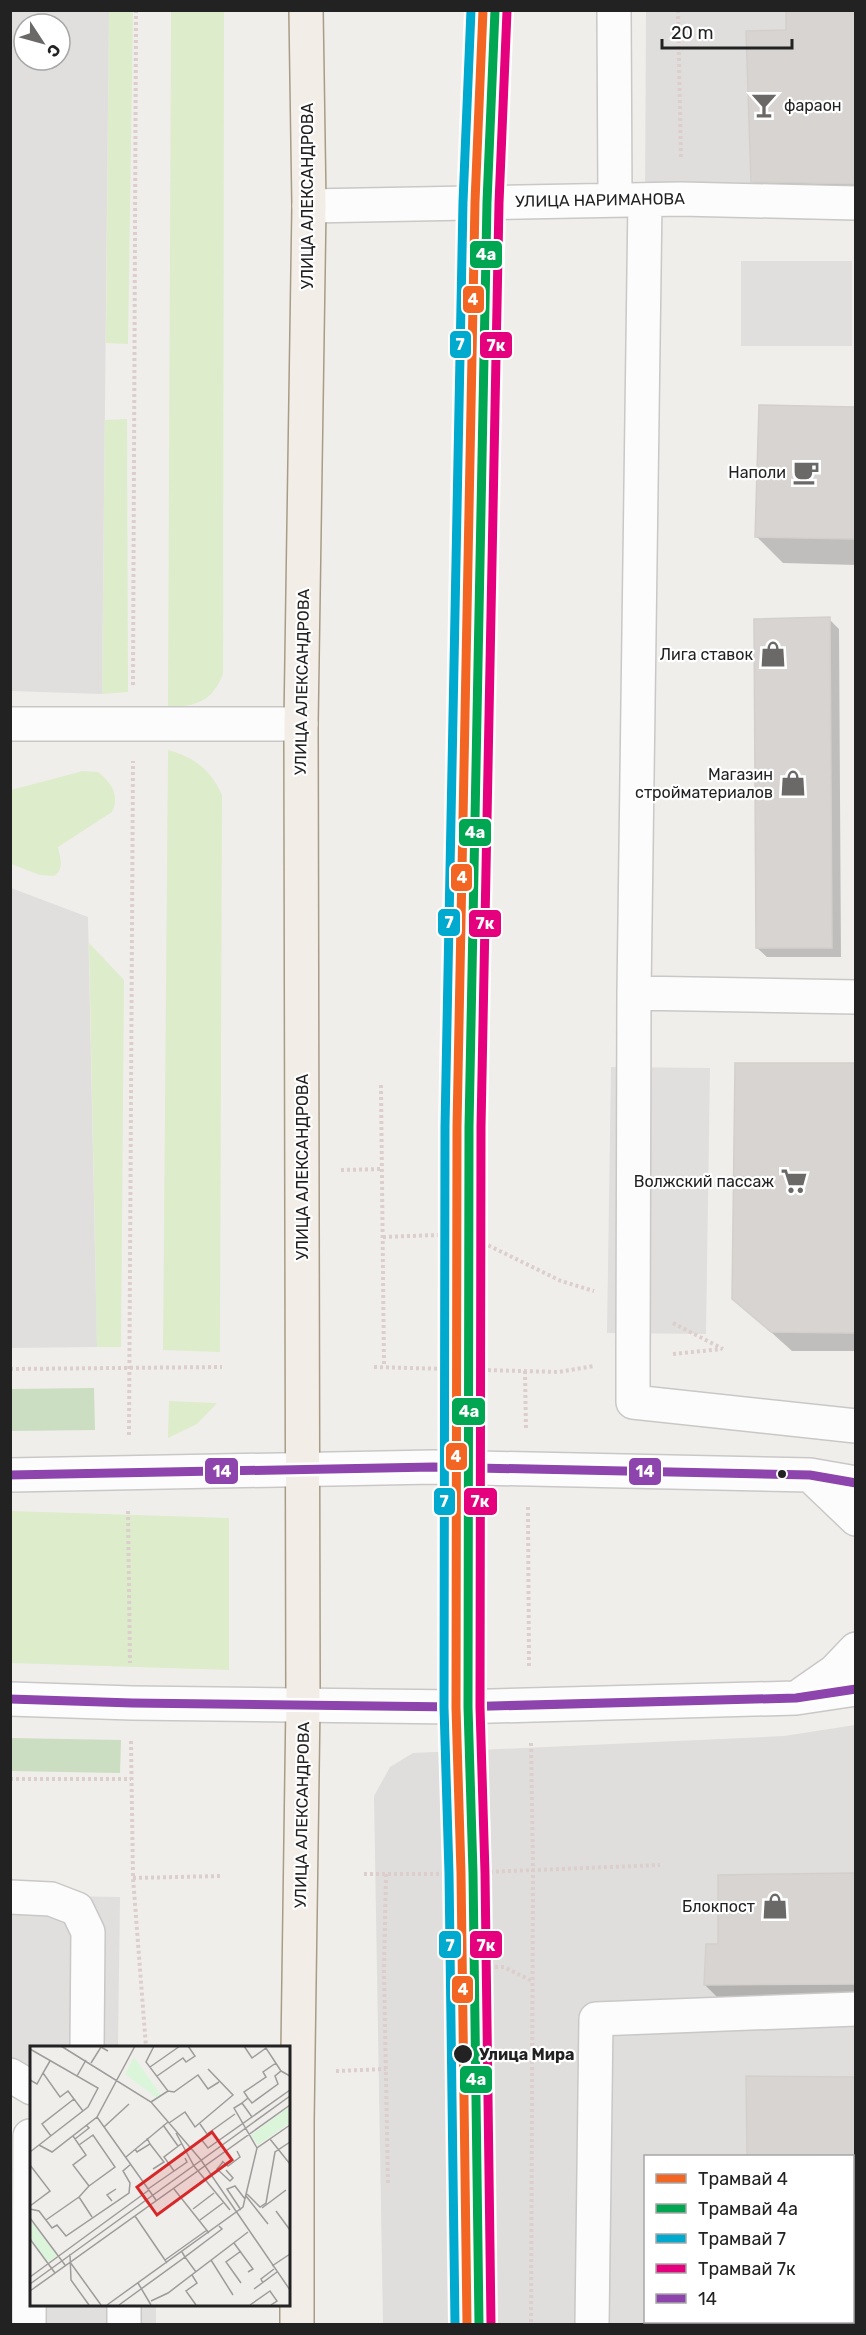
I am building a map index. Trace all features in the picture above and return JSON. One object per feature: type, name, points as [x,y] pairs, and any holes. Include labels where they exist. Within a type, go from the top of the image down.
[{"type":"main road","name":"УЛИЦА АЛЕКСАНДРОВА","points":[[297,2325],[292,2122],[298,2073],[303,1703],[301,724],[309,206],[306,10]]},
{"type":"street","points":[[614,10],[630,200],[634,993],[633,1402],[855,1426]]},
{"type":"street","name":"УЛИЦА НАРИМАНОВА","points":[[309,206],[681,199],[855,203]]},
{"type":"street","points":[[10,724],[301,724]]},
{"type":"street","points":[[634,993],[855,997]]},
{"type":"street","points":[[10,1474],[433,1467],[810,1475],[855,1483]]},
{"type":"street","points":[[810,1475],[855,1519]]},
{"type":"street","points":[[796,1698],[835,1671],[855,1649]]},
{"type":"street","points":[[10,1699],[132,1703],[303,1703],[456,1707],[796,1698],[855,1689]]},
{"type":"street","points":[[10,1898],[51,1899],[77,1910],[87,1932],[87,2046]]},
{"type":"street","points":[[592,2325],[596,2019],[855,2008]]},
{"type":"street","points":[[10,2075],[30,2087]]},
{"type":"street","points":[[24,2138],[29,2325]]},
{"type":"street","points":[[124,2305],[124,2325]]},
{"type":"path","points":[[678,10],[681,199]]},
{"type":"path","points":[[381,1085],[384,1367]]},
{"type":"path","points":[[374,1367],[559,1372],[633,1358],[723,1348],[633,1302],[561,1281],[465,1234],[382,1237]]},
{"type":"path","points":[[10,1369],[222,1367]]},
{"type":"path","points":[[525,1371],[526,1441]]},
{"type":"path","points":[[528,1506],[530,1671]]},
{"type":"path","points":[[128,1511],[130,1670]]},
{"type":"path","points":[[531,1739],[533,1871],[531,2325]]},
{"type":"path","points":[[131,1740],[134,1878],[146,2046]]},
{"type":"path","points":[[10,1779],[131,1779]]},
{"type":"path","points":[[364,1874],[533,1871],[660,1865]]},
{"type":"path","points":[[476,1872],[476,1967],[504,1967],[533,1982]]},
{"type":"path","points":[[386,1874],[388,2184]]},
{"type":"path","points":[[134,1878],[220,1876]]},
{"type":"path","points":[[298,2073],[386,2069]]},
{"type":"shaded area","points":[[11,10],[109,11],[102,694],[11,691]]},
{"type":"shaded area","points":[[646,11],[855,11],[855,198],[645,200]]},
{"type":"shaded area","points":[[741,261],[852,261],[852,346],[741,346]]},
{"type":"shaded area","points":[[11,888],[88,917],[97,1347],[11,1348]]},
{"type":"shaded area","points":[[611,1067],[710,1068],[706,1334],[607,1333]]},
{"type":"shaded area","points":[[855,1725],[855,2324],[383,2324],[374,1796],[390,1767],[413,1753],[784,1736]]},
{"type":"shaded area","points":[[11,1895],[120,1897],[118,2046],[30,2046],[30,2065],[11,2065]]},
{"type":"shaded area","points":[[10,2158],[30,2158],[30,2305],[156,2305],[156,2324],[11,2324]]},
{"type":"green space","points":[[109,11],[133,11],[128,344],[106,343]]},
{"type":"green space","points":[[171,11],[224,11],[223,674],[213,691],[202,701],[187,706],[168,708]]},
{"type":"green space","points":[[127,419],[128,692],[102,694],[105,420]]},
{"type":"green space","points":[[168,750],[186,756],[201,766],[213,778],[222,795],[220,1352],[163,1350]]},
{"type":"green space","points":[[83,771],[98,772],[111,785],[115,795],[112,812],[58,847],[61,867],[54,876],[40,875],[11,864],[11,790]]},
{"type":"green space","points":[[89,943],[124,980],[121,1347],[97,1347]]},
{"type":"green space","points":[[94,1388],[95,1430],[11,1431],[11,1389]]},
{"type":"green space","points":[[169,1401],[217,1403],[197,1424],[168,1438]]},
{"type":"green space","points":[[11,1511],[229,1518],[229,1670],[11,1663]]},
{"type":"green space","points":[[11,1738],[121,1740],[120,1773],[11,1771]]},
{"type":"building","points":[[786,10],[855,10],[855,184],[751,182],[746,31],[786,30]]},
{"type":"building","name":"Наполи","points":[[759,405],[855,407],[855,539],[755,537]]},
{"type":"building","name":"Магазин стройматериалов","points":[[830,617],[832,948],[756,948],[754,619]]},
{"type":"building","name":"Волжский пассаж","points":[[735,1063],[855,1063],[855,1333],[771,1332],[732,1299]]},
{"type":"building","points":[[855,1873],[855,1984],[704,1985],[706,1944],[718,1944],[718,1875]]},
{"type":"building","points":[[746,2076],[855,2077],[855,2155],[747,2155]]},
{"type":"tram line","name":"7","points":[[455,2324],[449,1873],[444,1707],[445,1127],[463,202],[471,10]]},
{"type":"tram line","name":"4","points":[[467,2324],[461,1873],[456,1707],[457,1127],[475,202],[483,10]]},
{"type":"tram line","name":"4а","points":[[479,2324],[473,1873],[468,1707],[469,1127],[487,202],[495,10]]},
{"type":"tram line","name":"7к","points":[[491,2324],[485,1873],[480,1707],[481,1127],[499,203],[507,11]]},
{"type":"transit line","name":"14","points":[[10,1475],[433,1467],[810,1475],[856,1483]]},
{"type":"transit line","name":"14","points":[[10,1699],[132,1703],[456,1707],[796,1698],[856,1689]]},
{"type":"place","name":"фараон","points":[[764,105]]},
{"type":"place","name":"Наполи","points":[[806,472]]},
{"type":"place","name":"Лига ставок","points":[[773,654]]},
{"type":"place","name":"Магазин стройматериалов","points":[[793,783]]},
{"type":"place","name":"Волжский пассаж","points":[[794,1181]]},
{"type":"place","name":"Блокпост","points":[[775,1906]]},
{"type":"place","name":"Улица Мира","points":[[463,2054]]}]
